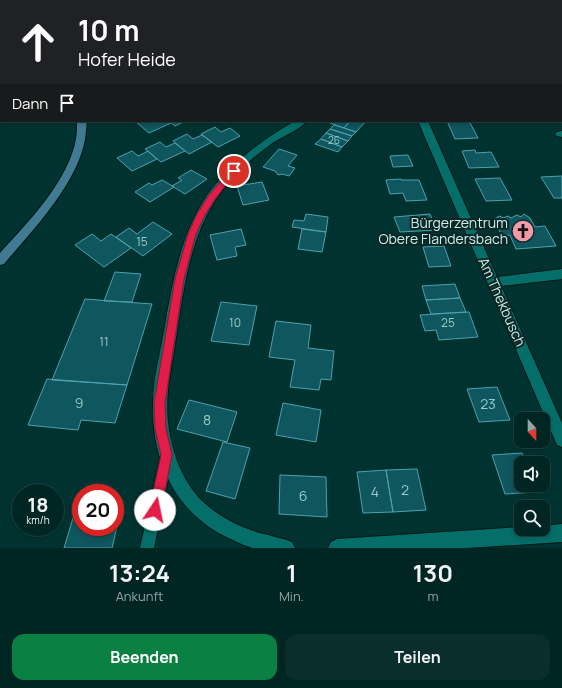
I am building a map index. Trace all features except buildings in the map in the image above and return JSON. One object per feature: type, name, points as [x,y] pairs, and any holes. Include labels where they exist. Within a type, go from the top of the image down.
[{"type":"main road","points":[[0,261],[45,208],[68,174],[81,140],[82,122]]},
{"type":"street","points":[[286,548],[250,539],[218,524],[200,511],[174,475],[166,455],[160,429],[160,403],[180,279],[192,234],[201,214],[212,197],[241,162],[275,135],[300,122]]},
{"type":"street","name":"Am Thekbusch","points":[[423,122],[562,440]]},
{"type":"street","points":[[494,282],[562,274]]},
{"type":"street","points":[[337,548],[562,533]]},
{"type":"lane","points":[[147,548],[166,455]]},
{"type":"place","name":"Bürgerzentrum Obere Flandersbach","points":[[523,231]]},
{"type":"route","points":[[155,510],[166,455],[160,429],[160,403],[180,279],[192,234],[201,214],[212,197],[234,171]]}]
